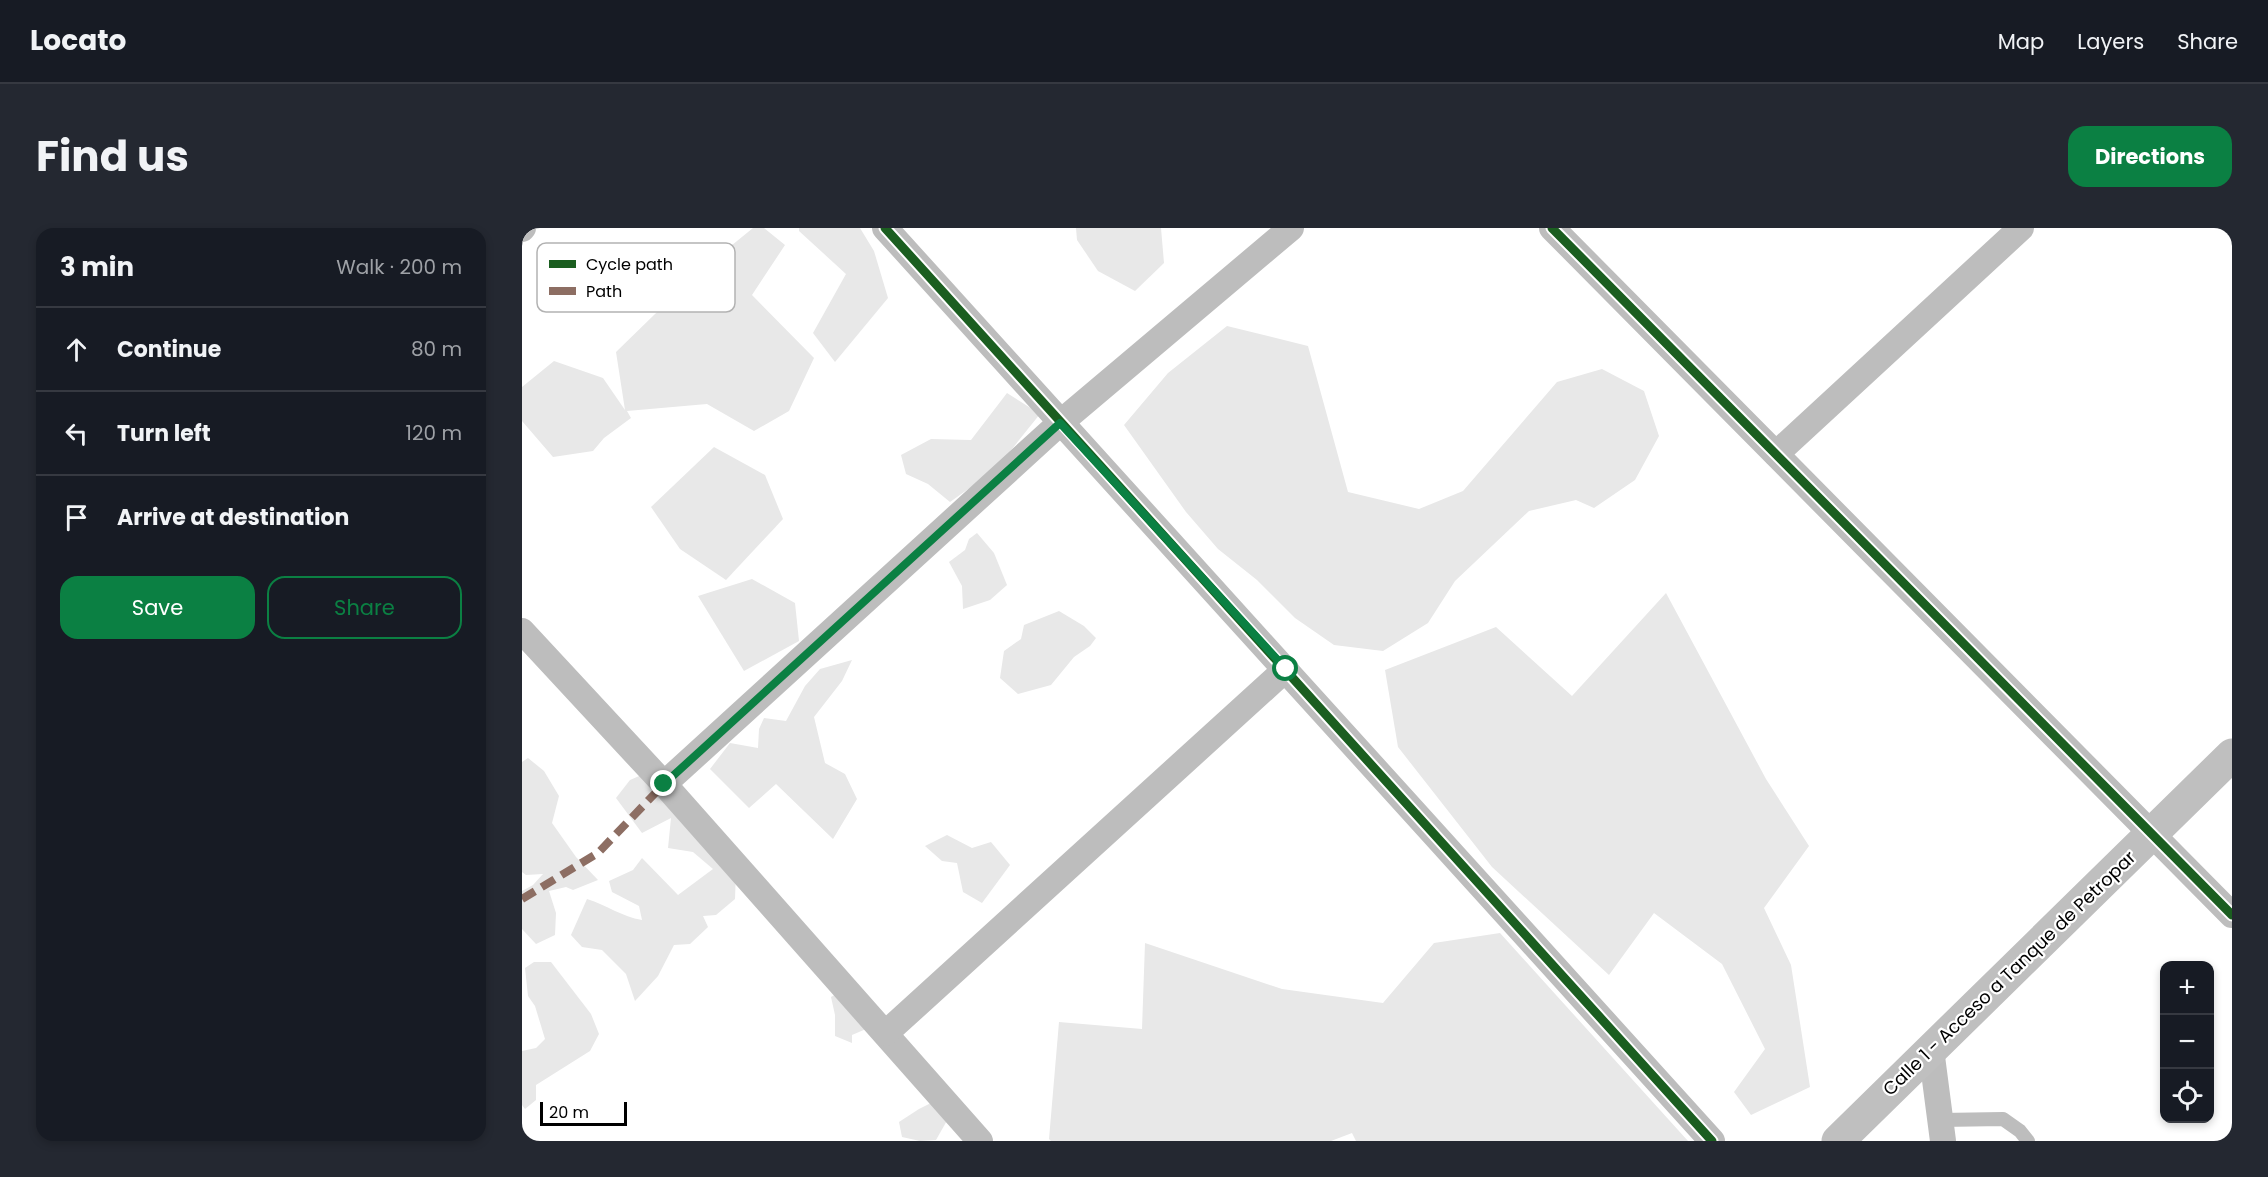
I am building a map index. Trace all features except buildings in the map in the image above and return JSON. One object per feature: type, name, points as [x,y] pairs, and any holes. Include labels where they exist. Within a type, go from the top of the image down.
[{"type":"street","points":[[885,228],[1713,1141]]},
{"type":"street","points":[[664,784],[1060,423],[1291,228]]},
{"type":"street","points":[[1552,228],[2232,915]]},
{"type":"street","points":[[1776,454],[2021,228]]},
{"type":"street","points":[[522,631],[664,784],[886,1033],[967,1136]]},
{"type":"street","points":[[886,1033],[1286,669]]},
{"type":"street","name":"Calle 1 - Acceso a Tanque de Petropar","points":[[1838,1141],[2232,755]]},
{"type":"street","points":[[1931,1049],[1942,1131]]},
{"type":"lane","points":[[1942,1131],[2003,1119],[2020,1131],[2028,1141]]},
{"type":"shaded area","points":[[753,228],[764,228],[785,245],[752,295],[814,358],[789,411],[754,431],[707,404],[627,411],[631,418],[604,438],[593,451],[553,457],[522,421],[522,387],[554,361],[603,378],[625,410],[616,352],[657,312],[735,312],[735,243]]},
{"type":"shaded area","points":[[799,228],[860,228],[874,251],[888,298],[835,362],[813,333],[846,274],[799,231]]},
{"type":"shaded area","points":[[1076,228],[1161,228],[1164,263],[1135,291],[1098,271],[1077,240]]},
{"type":"shaded area","points":[[1227,326],[1308,346],[1348,492],[1419,509],[1463,491],[1557,382],[1602,369],[1644,391],[1659,436],[1635,480],[1594,508],[1576,500],[1529,511],[1455,581],[1428,623],[1383,651],[1334,645],[1295,618],[1257,580],[1218,549],[1186,512],[1124,425],[1168,373]]},
{"type":"shaded area","points":[[1007,393],[1040,414],[995,470],[950,502],[928,484],[906,474],[901,455],[931,439],[971,440]]},
{"type":"shaded area","points":[[714,447],[765,475],[783,519],[726,580],[680,549],[651,507]]},
{"type":"shaded area","points":[[977,533],[994,553],[1007,585],[990,600],[963,609],[962,586],[949,562],[965,550],[969,539]]},
{"type":"shaded area","points":[[752,579],[795,603],[799,641],[744,671],[698,596]]},
{"type":"shaded area","points":[[1666,593],[1766,779],[1809,846],[1764,908],[1791,965],[1810,1087],[1751,1115],[1734,1092],[1765,1049],[1722,964],[1654,913],[1609,975],[1492,867],[1398,747],[1385,670],[1496,627],[1572,696]]},
{"type":"shaded area","points":[[1059,611],[1084,626],[1096,638],[1090,646],[1074,657],[1051,685],[1018,694],[1000,678],[1004,651],[1021,639],[1024,625]]},
{"type":"shaded area","points":[[852,660],[842,681],[814,717],[825,763],[845,774],[857,799],[833,839],[776,784],[749,808],[710,769],[730,743],[758,748],[759,729],[764,718],[786,721],[805,686],[820,669]]},
{"type":"shaded area","points":[[528,758],[544,771],[559,796],[552,823],[576,857],[598,880],[573,890],[566,887],[549,891],[556,913],[555,935],[536,944],[522,929],[522,891],[533,885],[543,874],[526,875],[522,872],[522,762]]},
{"type":"shaded area","points":[[646,773],[736,871],[735,899],[716,915],[703,916],[708,927],[690,944],[674,945],[658,976],[635,1001],[626,974],[602,950],[582,947],[571,935],[587,899],[642,920],[639,906],[612,892],[609,881],[633,870],[642,858],[678,895],[713,869],[693,852],[668,848],[671,818],[642,833],[616,798],[630,780]]},
{"type":"shaded area","points":[[947,835],[972,848],[991,842],[1010,865],[982,903],[963,892],[957,863],[942,861],[925,846]]},
{"type":"shaded area","points":[[1500,933],[1688,1141],[1356,1141],[1352,1133],[1331,1141],[1051,1141],[1049,1139],[1059,1022],[1142,1029],[1145,943],[1282,989],[1383,1003],[1434,943]]},
{"type":"shaded area","points":[[534,962],[551,962],[591,1014],[599,1034],[590,1051],[536,1085],[536,1100],[525,1109],[522,1105],[522,1051],[536,1048],[545,1039],[535,1006],[528,996],[525,968]]},
{"type":"shaded area","points":[[845,989],[866,1029],[852,1035],[852,1043],[835,1036],[835,1015],[831,997]]},
{"type":"shaded area","points":[[933,1102],[949,1117],[936,1140],[920,1141],[902,1137],[899,1122]]},
{"type":"marked path","points":[[522,899],[598,853],[664,784]]},
{"type":"cycle path","points":[[885,228],[1712,1141]]},
{"type":"cycle path","points":[[1552,228],[2232,915]]},
{"type":"route","points":[[664,784],[1060,423],[1286,669]]}]
